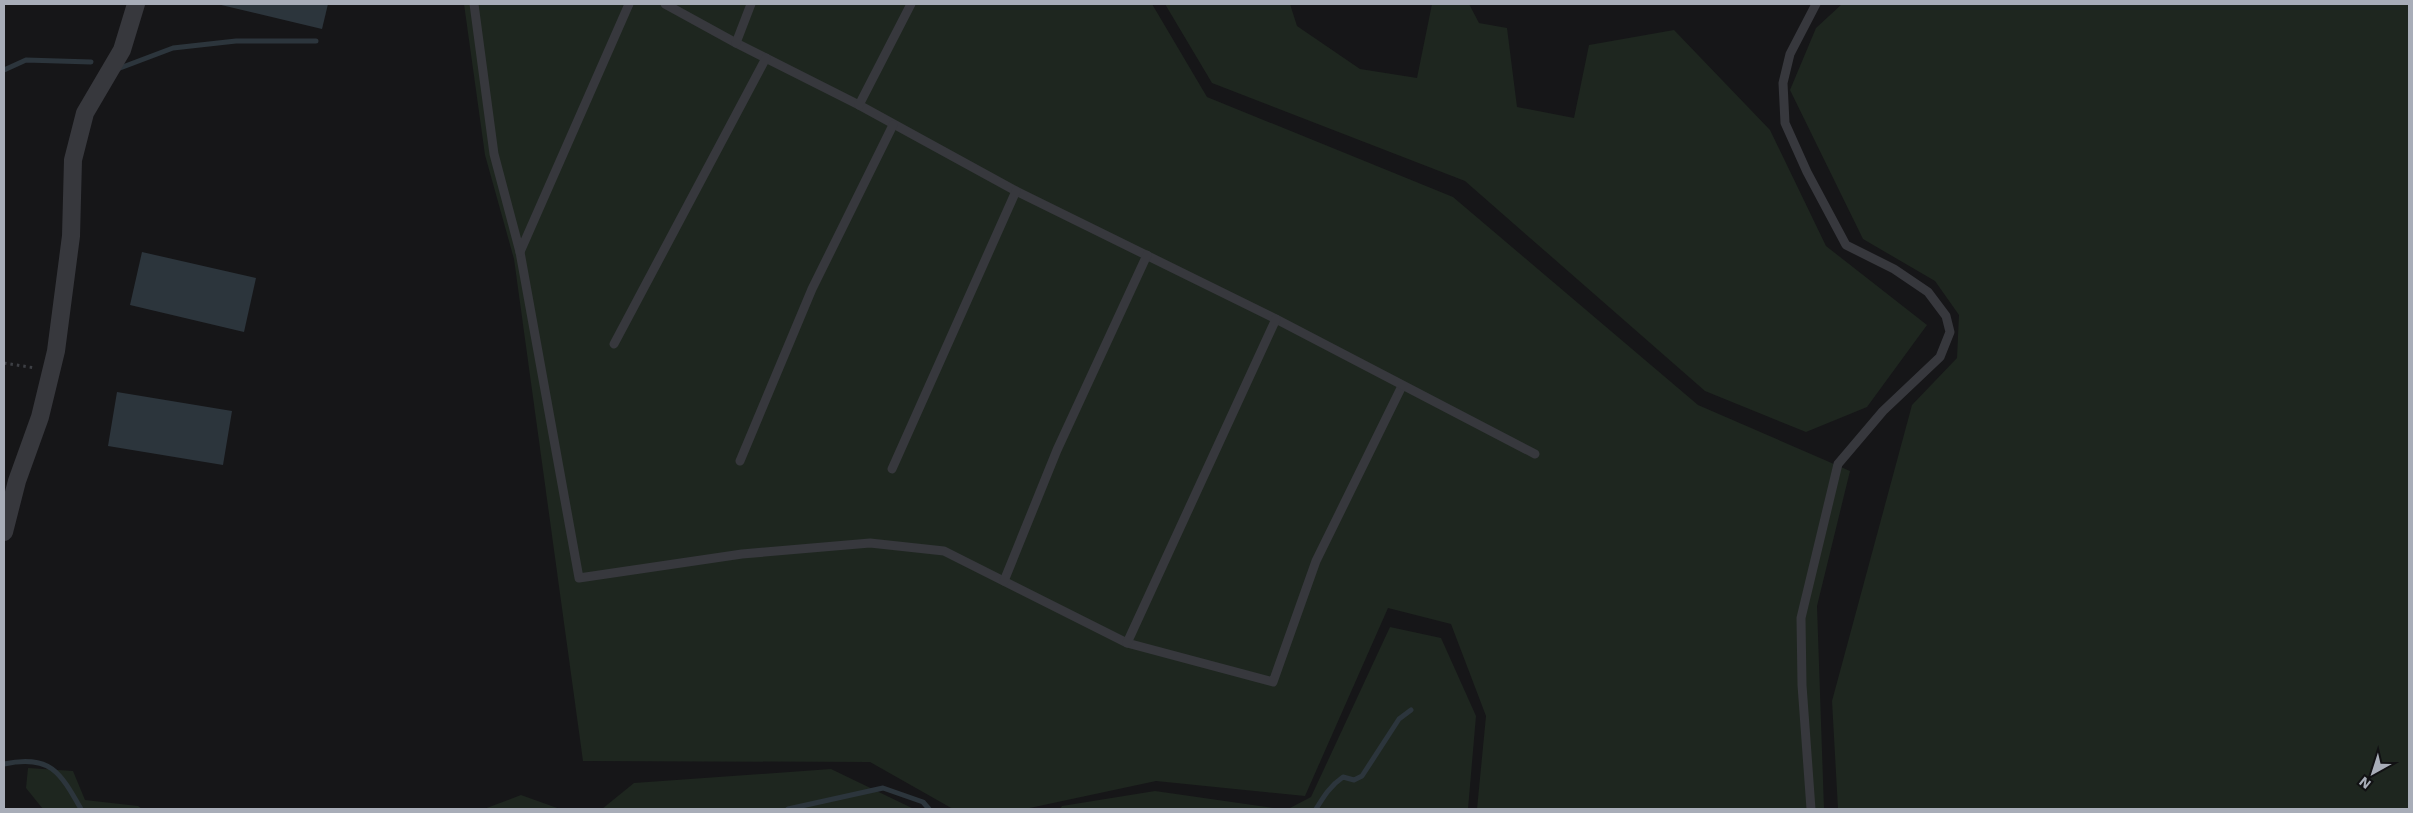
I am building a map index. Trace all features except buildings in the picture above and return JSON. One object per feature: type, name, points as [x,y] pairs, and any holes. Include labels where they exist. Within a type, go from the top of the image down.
[{"type":"street","points":[[4,532],[17,481],[40,417],[51,370],[72,236],[73,160],[85,113],[122,50],[136,4]]},
{"type":"lane","points":[[474,4],[494,154],[520,252],[579,578],[742,554],[870,544],[944,551],[1127,643],[1273,682],[1316,561],[1402,386]]},
{"type":"lane","points":[[520,252],[629,4]]},
{"type":"lane","points":[[665,4],[1016,191],[1276,319],[1536,454]]},
{"type":"lane","points":[[736,43],[751,4]]},
{"type":"lane","points":[[859,106],[911,4]]},
{"type":"lane","points":[[1811,809],[1802,685],[1801,618],[1838,464],[1883,411],[1940,357],[1950,332],[1946,316],[1928,292],[1894,269],[1846,245],[1807,172],[1785,123],[1783,83],[1790,54],[1816,4]]},
{"type":"lane","points":[[614,344],[766,58]]},
{"type":"lane","points":[[740,460],[812,289],[893,125]]},
{"type":"lane","points":[[892,470],[1016,191]]},
{"type":"lane","points":[[1004,581],[1057,450],[1147,255]]},
{"type":"lane","points":[[1127,643],[1276,319]]},
{"type":"path","points":[[4,363],[51,370]]},
{"type":"shaded area","points":[[217,4],[328,4],[322,29]]},
{"type":"shaded area","points":[[464,4],[1152,4],[1207,97],[1453,197],[1698,405],[1850,471],[1817,606],[1824,809],[1477,809],[1486,716],[1451,624],[1388,608],[1305,796],[1156,781],[1025,809],[953,809],[870,762],[583,761],[514,259],[485,155]]},
{"type":"shaded area","points":[[1165,4],[1290,4],[1297,26],[1360,69],[1417,78],[1432,4],[1469,4],[1479,23],[1507,28],[1517,107],[1574,118],[1589,45],[1674,30],[1770,130],[1826,246],[1927,325],[1867,407],[1806,432],[1705,391],[1465,181],[1212,83]]},
{"type":"shaded area","points":[[1842,4],[2409,4],[2409,809],[1838,809],[1832,701],[1912,405],[1957,358],[1959,315],[1935,281],[1863,239],[1790,90],[1816,28]]},
{"type":"shaded area","points":[[142,252],[256,278],[244,332],[130,305]]},
{"type":"shaded area","points":[[117,392],[232,411],[223,465],[108,446]]},
{"type":"shaded area","points":[[1390,627],[1441,638],[1476,716],[1468,809],[1288,809],[1311,797]]},
{"type":"shaded area","points":[[28,768],[73,771],[85,800],[138,806],[142,809],[43,809],[26,788]]},
{"type":"shaded area","points":[[831,769],[914,809],[602,809],[634,783]]},
{"type":"shaded area","points":[[1155,791],[1280,809],[1060,809],[1062,806]]},
{"type":"shaded area","points":[[521,795],[560,809],[484,809]]},
{"type":"waterway","points":[[120,68],[173,48],[236,41],[316,41]]},
{"type":"waterway","points":[[4,70],[26,60],[91,62]]},
{"type":"waterway","points":[[1316,809],[1338,780],[1343,777],[1354,780],[1362,776],[1399,719],[1411,710]]},
{"type":"waterway","points":[[4,764],[32,762],[43,764],[52,769],[67,785],[81,809]]},
{"type":"waterway","points":[[788,809],[883,788],[923,802],[929,809]]}]
